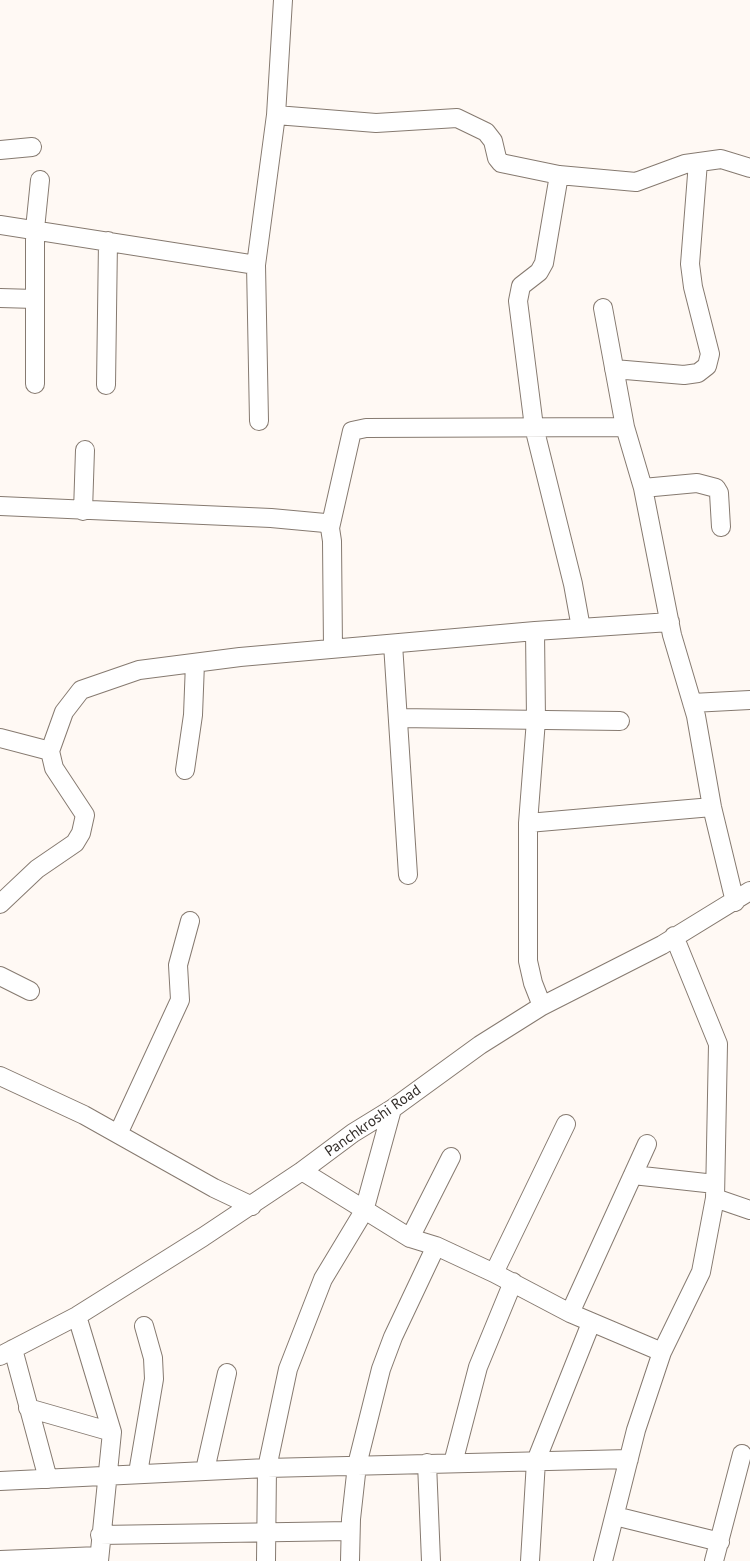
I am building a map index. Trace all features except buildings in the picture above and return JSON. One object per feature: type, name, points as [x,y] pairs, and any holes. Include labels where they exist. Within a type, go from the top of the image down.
[{"type":"street","points":[[259,421],[256,265],[276,114],[283,0]]},
{"type":"street","points":[[276,114],[376,122],[457,118],[468,121],[486,132],[493,141],[497,158],[501,163],[559,175],[636,182],[665,170],[721,159],[750,168]]},
{"type":"street","points":[[0,150],[32,147]]},
{"type":"street","points":[[614,369],[684,376],[698,373],[708,366],[710,354],[693,287],[690,264],[698,162]]},
{"type":"street","points":[[559,175],[544,263],[539,272],[521,286],[518,293],[534,427],[573,584],[580,628]]},
{"type":"street","points":[[35,384],[35,229],[40,180]]},
{"type":"street","points":[[0,224],[256,265]]},
{"type":"street","points":[[106,385],[108,241]]},
{"type":"street","points":[[0,298],[35,299]]},
{"type":"street","points":[[603,308],[625,427],[642,488],[670,622],[692,703],[712,807],[735,902]]},
{"type":"street","points":[[332,650],[332,541],[330,528],[352,432],[366,428],[625,427]]},
{"type":"street","points":[[83,510],[85,450]]},
{"type":"street","points":[[642,488],[697,483],[716,488],[719,493],[721,527]]},
{"type":"street","points":[[0,506],[318,521],[330,528]]},
{"type":"street","points":[[0,904],[37,869],[74,843],[81,833],[85,815],[54,768],[50,751],[64,712],[81,690],[139,670],[195,663],[535,631],[670,622]]},
{"type":"street","points":[[535,631],[536,720],[528,823],[528,960],[533,983],[542,1006]]},
{"type":"street","points":[[393,644],[408,875]]},
{"type":"street","points":[[185,770],[193,715],[195,663]]},
{"type":"street","points":[[692,703],[750,700]]},
{"type":"street","points":[[398,718],[620,721]]},
{"type":"street","points":[[0,738],[50,751]]},
{"type":"street","points":[[528,823],[712,807]]},
{"type":"street","name":"Panchkroshi Road","points":[[6,1353],[77,1316],[252,1206],[353,1133],[392,1110],[480,1045],[542,1006],[662,945],[674,936],[735,902],[750,891]]},
{"type":"street","points":[[118,1134],[180,1000],[178,965],[190,922]]},
{"type":"street","points":[[603,1561],[629,1459],[662,1352],[701,1272],[715,1191],[718,1044],[674,936]]},
{"type":"street","points":[[0,976],[30,991]]},
{"type":"street","points":[[0,1076],[118,1134],[214,1188],[252,1206]]},
{"type":"street","points":[[266,1561],[267,1468],[288,1369],[323,1279],[364,1211],[392,1110]]},
{"type":"street","points":[[494,1272],[566,1124]]},
{"type":"street","points":[[570,1313],[648,1144]]},
{"type":"street","points":[[410,1238],[451,1158]]},
{"type":"street","points":[[302,1171],[410,1238],[436,1246],[494,1272],[591,1323],[662,1352]]},
{"type":"street","points":[[633,1175],[715,1191],[750,1210]]},
{"type":"street","points":[[350,1561],[350,1531],[357,1465],[381,1369],[393,1337],[436,1246]]},
{"type":"street","points":[[453,1463],[478,1367],[513,1282]]},
{"type":"street","points":[[0,1560],[99,1558],[112,1432],[77,1316]]},
{"type":"street","points":[[530,1561],[536,1461],[591,1323]]},
{"type":"street","points":[[138,1473],[154,1379],[153,1358],[144,1326]]},
{"type":"street","points":[[6,1353],[28,1408],[48,1478]]},
{"type":"street","points":[[205,1470],[227,1374]]},
{"type":"street","points":[[28,1408],[112,1432]]},
{"type":"street","points":[[714,1561],[742,1454]]},
{"type":"street","points":[[0,1482],[205,1470],[629,1459]]},
{"type":"street","points":[[427,1463],[431,1561]]},
{"type":"street","points":[[615,1516],[720,1542]]},
{"type":"street","points":[[100,1535],[350,1531]]}]
